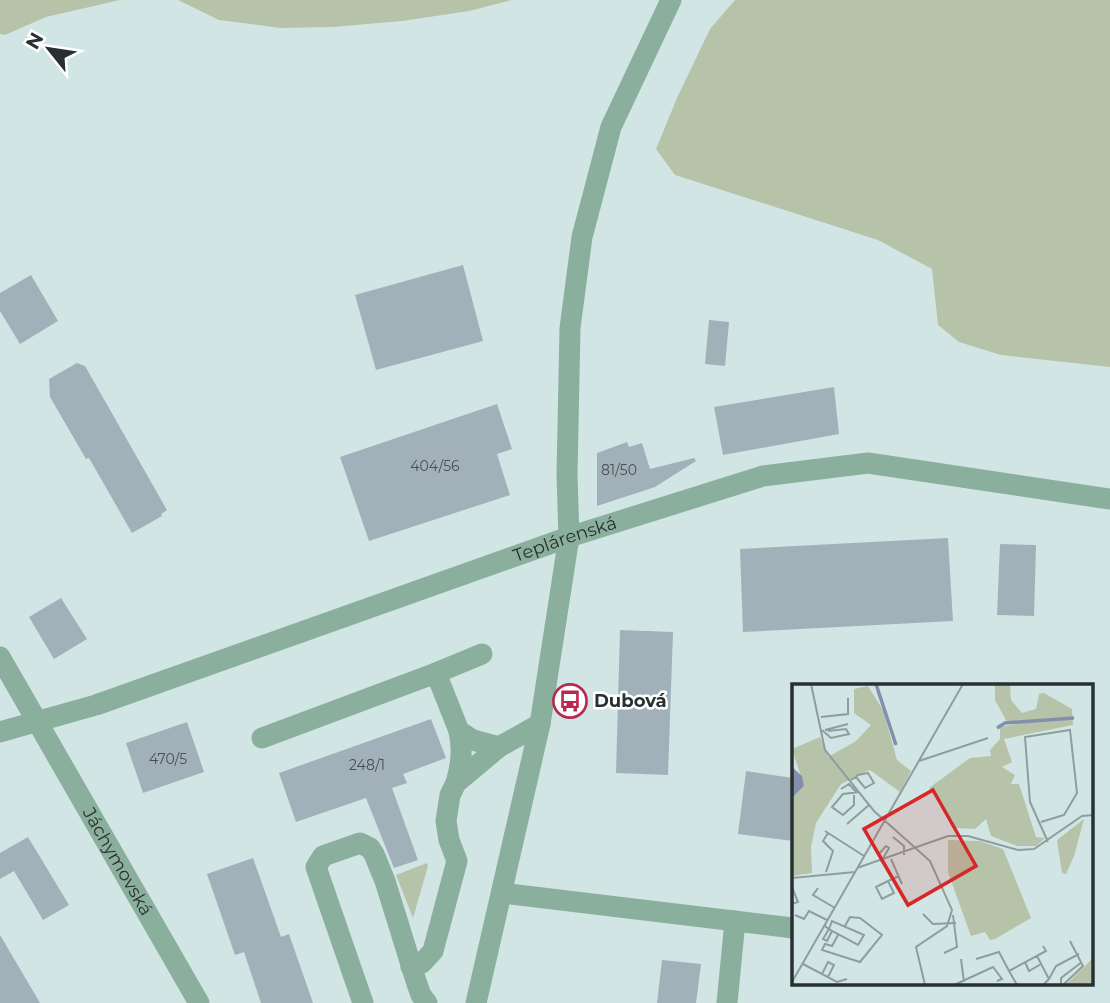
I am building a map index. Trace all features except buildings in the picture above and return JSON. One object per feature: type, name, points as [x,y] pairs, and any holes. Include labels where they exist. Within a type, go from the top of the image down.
[{"type":"street","points":[[476,1003],[540,724],[569,537],[567,475],[570,328],[582,237],[611,127],[671,0]]},
{"type":"street","name":"Teplárenská","points":[[0,732],[96,705],[569,537],[763,476],[867,463],[1110,499]]},
{"type":"street","points":[[262,738],[482,654]]},
{"type":"street","name":"Jáchymovská","points":[[0,657],[199,1003]]},
{"type":"street","points":[[436,673],[459,731],[462,746],[457,783]]},
{"type":"street","points":[[411,967],[422,963],[433,951],[457,861],[449,840],[446,821],[450,795],[457,783],[499,747],[540,724]]},
{"type":"street","points":[[459,731],[473,740],[499,747]]},
{"type":"street","points":[[363,1003],[316,867],[323,856],[360,843],[370,848],[374,854],[385,881],[411,967],[416,1000]]},
{"type":"street","points":[[502,893],[792,928]]},
{"type":"street","points":[[727,1003],[735,921]]},
{"type":"green space","points":[[0,0],[120,0],[46,17],[5,35],[0,34]]},
{"type":"green space","points":[[178,0],[512,0],[469,11],[402,21],[280,28],[219,20]]},
{"type":"green space","points":[[735,0],[1110,0],[1110,367],[1001,355],[959,342],[938,325],[932,269],[878,240],[675,175],[656,149],[710,29]]},
{"type":"green space","points":[[427,863],[428,866],[413,918],[396,875]]},
{"type":"place","name":"Dubová","points":[[570,701]]}]
